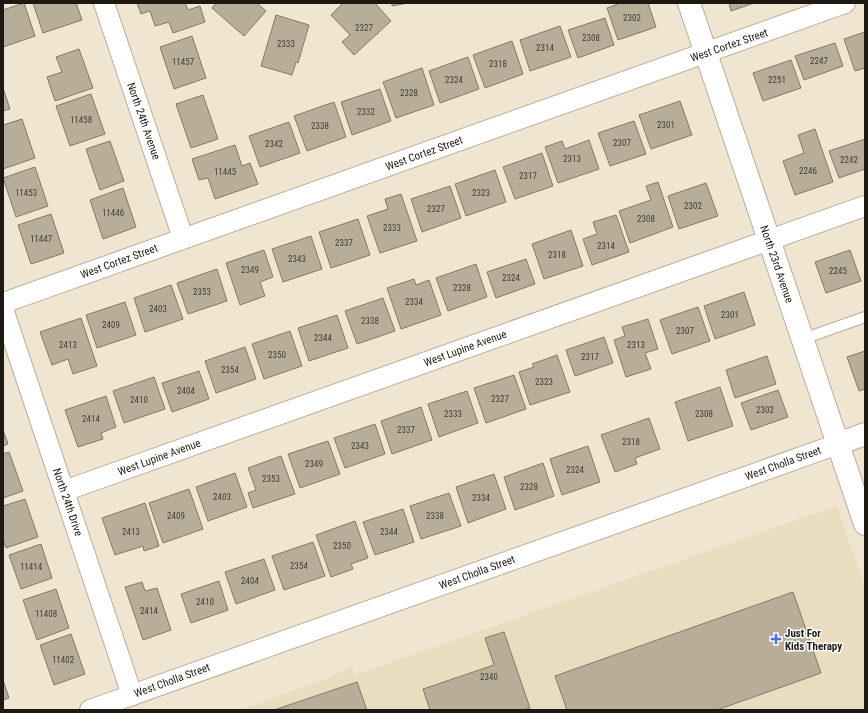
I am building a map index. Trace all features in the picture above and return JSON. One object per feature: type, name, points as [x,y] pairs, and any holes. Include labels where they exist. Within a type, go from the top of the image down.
[{"type":"street","name":"North 24th Avenue","points":[[104,3],[183,238]]},
{"type":"street","name":"North 23rd Avenue","points":[[689,3],[865,524]]},
{"type":"street","name":"West Cortez Street","points":[[3,303],[845,3]]},
{"type":"street","name":"West Lupine Avenue","points":[[64,491],[865,206]]},
{"type":"street","name":"North 24th Drive","points":[[3,309],[132,695]]},
{"type":"street","name":"West Cholla Street","points":[[90,710],[865,434]]},
{"type":"lane","points":[[803,339],[865,317]]},
{"type":"shaded area","points":[[837,506],[865,588],[865,710],[240,710],[325,679],[352,666],[355,675]]},
{"type":"building","points":[[24,3],[35,36],[3,47],[3,10]]},
{"type":"building","points":[[33,3],[76,3],[82,20],[43,33]]},
{"type":"building","points":[[137,3],[185,3],[188,10],[200,6],[205,22],[173,33],[169,22],[155,26],[150,11],[141,14]]},
{"type":"building","points":[[216,3],[257,3],[266,11],[244,36],[212,8]]},
{"type":"building","points":[[343,3],[375,3],[391,21],[354,55],[342,42],[350,35],[331,15]]},
{"type":"building","points":[[392,3],[408,3],[392,6]]},
{"type":"building","points":[[621,3],[648,3],[656,27],[618,40],[607,8]]},
{"type":"building","points":[[729,3],[754,3],[731,11]]},
{"type":"building","points":[[276,15],[309,25],[298,63],[296,62],[292,75],[261,66]]},
{"type":"building","points":[[605,18],[614,45],[578,58],[568,30]]},
{"type":"building","points":[[560,26],[571,57],[530,71],[520,40]]},
{"type":"building","points":[[865,32],[865,68],[855,71],[844,39]]},
{"type":"building","points":[[192,36],[206,78],[174,89],[160,47]]},
{"type":"building","points":[[512,41],[523,74],[485,88],[473,55]]},
{"type":"building","points":[[835,43],[843,66],[804,80],[795,56]]},
{"type":"building","points":[[79,49],[93,88],[55,101],[47,77],[62,72],[56,57]]},
{"type":"building","points":[[468,57],[479,89],[440,103],[429,71]]},
{"type":"building","points":[[791,60],[801,88],[763,101],[753,73]]},
{"type":"building","points":[[422,68],[434,105],[396,118],[383,82]]},
{"type":"building","points":[[3,88],[10,109],[3,111]]},
{"type":"building","points":[[380,89],[391,121],[352,135],[341,102]]},
{"type":"building","points":[[91,94],[105,134],[70,146],[56,106]]},
{"type":"building","points":[[203,95],[218,139],[191,148],[176,104]]},
{"type":"building","points":[[680,101],[692,135],[651,149],[639,115]]},
{"type":"building","points":[[334,102],[346,137],[307,151],[294,116]]},
{"type":"building","points":[[22,119],[35,158],[3,169],[3,125]]},
{"type":"building","points":[[634,121],[646,154],[610,166],[598,133]]},
{"type":"building","points":[[289,122],[300,153],[260,167],[249,136]]},
{"type":"building","points":[[815,129],[833,182],[795,195],[783,161],[804,153],[798,135]]},
{"type":"building","points":[[865,139],[865,169],[839,178],[829,151]]},
{"type":"building","points":[[589,140],[599,169],[558,183],[545,147],[562,141],[565,149]]},
{"type":"building","points":[[110,141],[124,181],[100,190],[86,149]]},
{"type":"building","points":[[235,145],[242,166],[250,163],[258,184],[215,199],[208,178],[199,180],[192,159]]},
{"type":"building","points":[[542,153],[553,186],[515,199],[503,167]]},
{"type":"building","points":[[35,167],[48,206],[16,217],[3,178]]},
{"type":"building","points":[[495,170],[506,202],[466,216],[455,184]]},
{"type":"building","points":[[658,182],[673,227],[630,243],[619,211],[651,200],[646,186]]},
{"type":"building","points":[[706,183],[718,216],[679,229],[668,196]]},
{"type":"building","points":[[450,186],[461,218],[422,232],[411,199]]},
{"type":"building","points":[[123,188],[136,227],[103,239],[90,200]]},
{"type":"building","points":[[401,194],[417,241],[380,253],[367,216],[388,209],[385,199]]},
{"type":"building","points":[[51,214],[64,253],[31,264],[18,225]]},
{"type":"building","points":[[616,215],[629,252],[592,265],[583,239],[597,234],[593,222]]},
{"type":"building","points":[[358,219],[370,255],[331,268],[319,232]]},
{"type":"building","points":[[571,230],[583,266],[544,279],[532,244]]},
{"type":"building","points":[[311,236],[322,269],[283,282],[272,249]]},
{"type":"building","points":[[264,250],[273,277],[260,282],[265,296],[240,305],[226,263]]},
{"type":"building","points":[[850,250],[861,281],[826,293],[815,262]]},
{"type":"building","points":[[526,259],[535,284],[496,298],[487,272]]},
{"type":"building","points":[[476,264],[487,297],[448,311],[436,278]]},
{"type":"building","points":[[217,269],[227,301],[188,314],[177,283]]},
{"type":"building","points":[[414,279],[416,285],[429,280],[441,315],[401,329],[387,288]]},
{"type":"building","points":[[171,285],[183,319],[145,332],[134,298]]},
{"type":"building","points":[[744,292],[755,325],[715,339],[704,306]]},
{"type":"building","points":[[383,298],[395,331],[357,344],[345,311]]},
{"type":"building","points":[[125,302],[136,335],[97,348],[86,315]]},
{"type":"building","points":[[698,307],[710,341],[672,354],[660,320]]},
{"type":"building","points":[[337,315],[348,348],[309,361],[298,328]]},
{"type":"building","points":[[81,318],[97,366],[73,374],[68,359],[52,365],[40,332]]},
{"type":"building","points":[[648,319],[658,349],[645,353],[651,369],[626,377],[614,340],[625,336],[622,327]]},
{"type":"building","points":[[290,331],[302,366],[264,379],[252,344]]},
{"type":"building","points":[[604,337],[613,363],[575,376],[566,350]]},
{"type":"building","points":[[245,347],[256,379],[216,393],[205,361]]},
{"type":"building","points":[[865,351],[865,389],[859,391],[847,357]]},
{"type":"building","points":[[557,355],[570,392],[530,405],[519,372],[534,367],[532,364]]},
{"type":"building","points":[[767,356],[776,384],[735,398],[726,370]]},
{"type":"building","points":[[199,371],[209,399],[172,412],[162,383]]},
{"type":"building","points":[[514,375],[526,409],[486,423],[474,388]]},
{"type":"building","points":[[154,377],[165,409],[124,423],[113,391]]},
{"type":"building","points":[[720,387],[733,426],[688,441],[675,402]]},
{"type":"building","points":[[778,390],[788,417],[751,430],[741,403]]},
{"type":"building","points":[[467,391],[478,423],[439,437],[428,404]]},
{"type":"building","points":[[106,396],[116,427],[101,433],[103,439],[78,447],[65,410]]},
{"type":"building","points":[[421,407],[432,440],[392,454],[381,421]]},
{"type":"building","points":[[649,418],[660,449],[635,458],[637,464],[615,472],[601,435]]},
{"type":"building","points":[[375,424],[385,454],[345,468],[334,438]]},
{"type":"building","points":[[3,430],[8,444],[3,446]]},
{"type":"building","points":[[328,441],[340,474],[300,488],[288,454]]},
{"type":"building","points":[[588,446],[600,482],[562,495],[550,459]]},
{"type":"building","points":[[9,452],[23,491],[3,498],[3,454]]},
{"type":"building","points":[[281,456],[295,494],[253,508],[248,493],[256,490],[248,468]]},
{"type":"building","points":[[543,463],[554,496],[515,510],[504,477]]},
{"type":"building","points":[[235,473],[247,507],[208,521],[196,487]]},
{"type":"building","points":[[494,474],[506,509],[468,523],[456,487]]},
{"type":"building","points":[[189,489],[203,529],[163,543],[149,503]]},
{"type":"building","points":[[449,493],[461,526],[421,539],[410,506]]},
{"type":"building","points":[[25,499],[38,537],[6,548],[3,540],[3,506]]},
{"type":"building","points":[[145,503],[159,546],[144,551],[143,546],[115,555],[102,518]]},
{"type":"building","points":[[403,509],[414,542],[375,555],[363,522]]},
{"type":"building","points":[[355,521],[368,558],[351,564],[353,569],[331,577],[316,535]]},
{"type":"building","points":[[313,542],[325,576],[284,590],[272,556]]},
{"type":"building","points":[[41,544],[52,578],[21,589],[9,555]]},
{"type":"building","points":[[264,559],[275,590],[236,604],[225,572]]},
{"type":"building","points":[[219,581],[228,610],[191,623],[181,594]]},
{"type":"building","points":[[142,582],[145,591],[157,588],[171,630],[143,640],[125,587]]},
{"type":"building","points":[[56,589],[69,628],[37,640],[23,600]]},
{"type":"building","points":[[793,592],[821,673],[717,710],[567,710],[555,676]]},
{"type":"building","points":[[504,632],[530,708],[523,710],[430,710],[423,689],[494,665],[485,638]]},
{"type":"building","points":[[71,634],[85,674],[54,685],[40,645]]},
{"type":"building","points":[[3,680],[9,698],[3,700]]},
{"type":"building","points":[[357,682],[367,710],[274,710]]},
{"type":"place","name":"Just For Kids Therapy","points":[[776,639]]}]
